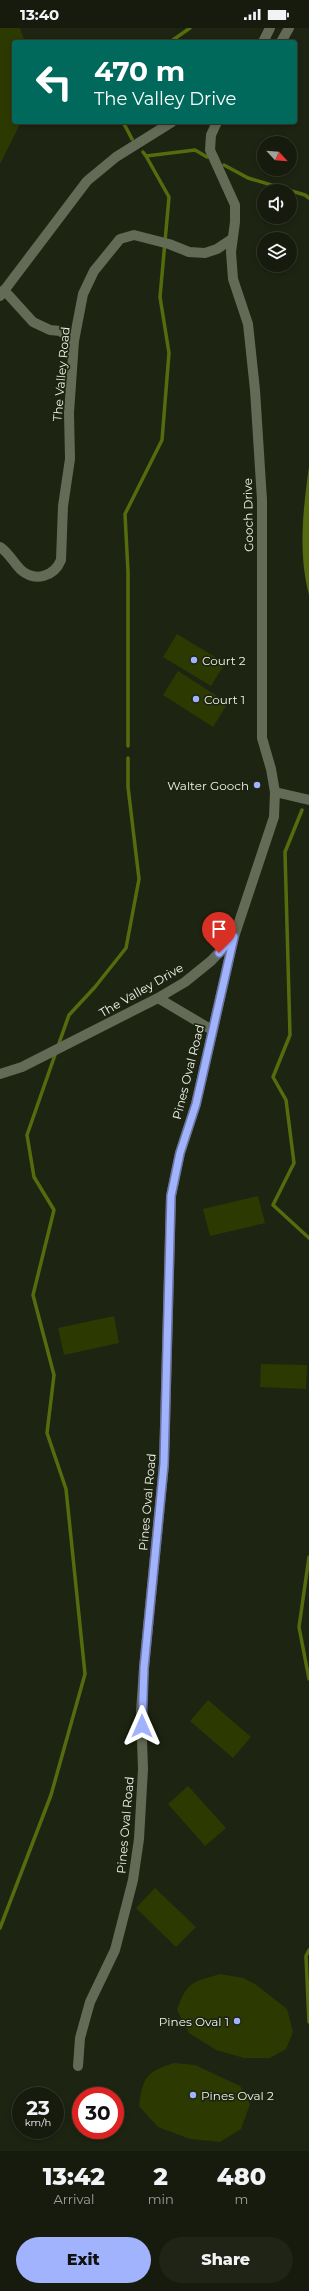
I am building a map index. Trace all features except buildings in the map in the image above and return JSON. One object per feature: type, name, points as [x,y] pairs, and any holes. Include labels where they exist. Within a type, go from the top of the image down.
[{"type":"street","points":[[264,40],[270,28]]},
{"type":"street","points":[[282,40],[289,28]]},
{"type":"street","points":[[74,341],[60,331],[50,330],[33,322],[2,293],[87,181],[116,157],[169,124]]},
{"type":"street","name":"Gooch Drive","points":[[216,124],[212,135],[210,150],[235,205],[235,222],[232,239],[233,279],[248,324],[255,390],[262,500],[262,738],[271,769],[275,792]]},
{"type":"street","name":"The Valley Road","points":[[0,547],[11,556],[21,570],[34,576],[48,576],[59,567],[61,560],[63,506],[70,459],[69,413],[74,341],[83,294],[94,271],[120,239],[134,235],[169,244],[189,252],[204,253],[217,249],[232,239]]},
{"type":"street","points":[[275,792],[309,800]]},
{"type":"street","name":"The Valley Drive","points":[[0,1074],[22,1067],[158,998],[185,982],[211,961],[234,937],[274,816],[275,792]]},
{"type":"street","name":"Pines Oval Road","points":[[78,2066],[80,2038],[90,2002],[115,1950],[133,1880],[139,1839],[143,1769],[141,1711],[164,1464],[171,1196],[180,1153],[196,1104],[234,937]]},
{"type":"street","points":[[158,998],[212,1030]]},
{"type":"shaded area","points":[[0,28],[20,28],[24,40],[12,40],[12,124],[20,124],[0,164]]},
{"type":"shaded area","points":[[309,467],[309,595],[304,564],[303,515]]},
{"type":"shaded area","name":"Court 2","points":[[177,634],[225,663],[211,686],[163,657]]},
{"type":"shaded area","name":"Court 1","points":[[178,671],[228,703],[213,727],[163,695]]},
{"type":"shaded area","points":[[258,1196],[265,1223],[210,1236],[203,1209]]},
{"type":"shaded area","points":[[114,1316],[119,1343],[64,1355],[58,1328]]},
{"type":"shaded area","points":[[261,1364],[307,1365],[306,1389],[260,1387]]},
{"type":"shaded area","points":[[208,1700],[251,1737],[233,1758],[190,1721]]},
{"type":"shaded area","points":[[188,1786],[226,1828],[205,1846],[168,1804]]},
{"type":"shaded area","points":[[155,1888],[196,1927],[176,1947],[136,1908]]},
{"type":"shaded area","name":"Pines Oval 1","points":[[220,1974],[243,1978],[255,1984],[287,2009],[293,2032],[286,2049],[270,2058],[244,2058],[216,2050],[189,2033],[177,2010],[184,1994],[192,1984]]},
{"type":"shaded area","name":"Pines Oval 2","points":[[174,2063],[195,2065],[240,2086],[250,2104],[241,2129],[220,2142],[190,2139],[158,2127],[139,2106],[142,2088],[144,2082],[157,2069]]},
{"type":"waterway","points":[[173,40],[190,28]]},
{"type":"waterway","points":[[124,124],[132,139]]},
{"type":"waterway","points":[[143,152],[146,156],[195,150],[207,157]]},
{"type":"waterway","points":[[128,746],[128,572],[125,514],[162,440],[169,353],[160,297],[169,197],[146,156]]},
{"type":"waterway","points":[[224,165],[248,178],[305,195],[309,198]]},
{"type":"waterway","points":[[58,1046],[69,1015],[95,987],[126,948],[139,879],[128,787],[128,758]]},
{"type":"waterway","points":[[302,810],[285,852],[290,1035],[273,1077],[286,1100],[294,1163],[273,1205],[309,1238]]},
{"type":"waterway","points":[[0,1928],[51,1795],[85,1674],[66,1489],[47,1433],[54,1375],[33,1295],[54,1210],[34,1177],[27,1135],[56,1052]]},
{"type":"waterway","points":[[309,1557],[299,1627],[309,1679]]},
{"type":"waterway","points":[[309,1950],[306,1956],[309,2022]]},
{"type":"place","name":"Court 2","points":[[194,660]]},
{"type":"place","name":"Court 1","points":[[196,699]]},
{"type":"place","name":"Walter Gooch","points":[[257,785]]},
{"type":"place","name":"Pines Oval 1","points":[[237,2021]]},
{"type":"place","name":"Pines Oval 2","points":[[193,2095]]},
{"type":"route","points":[[142,1726],[141,1711],[144,1668],[152,1601],[164,1464],[168,1383],[166,1339],[171,1196],[180,1153],[196,1104],[234,937],[219,953]]}]
